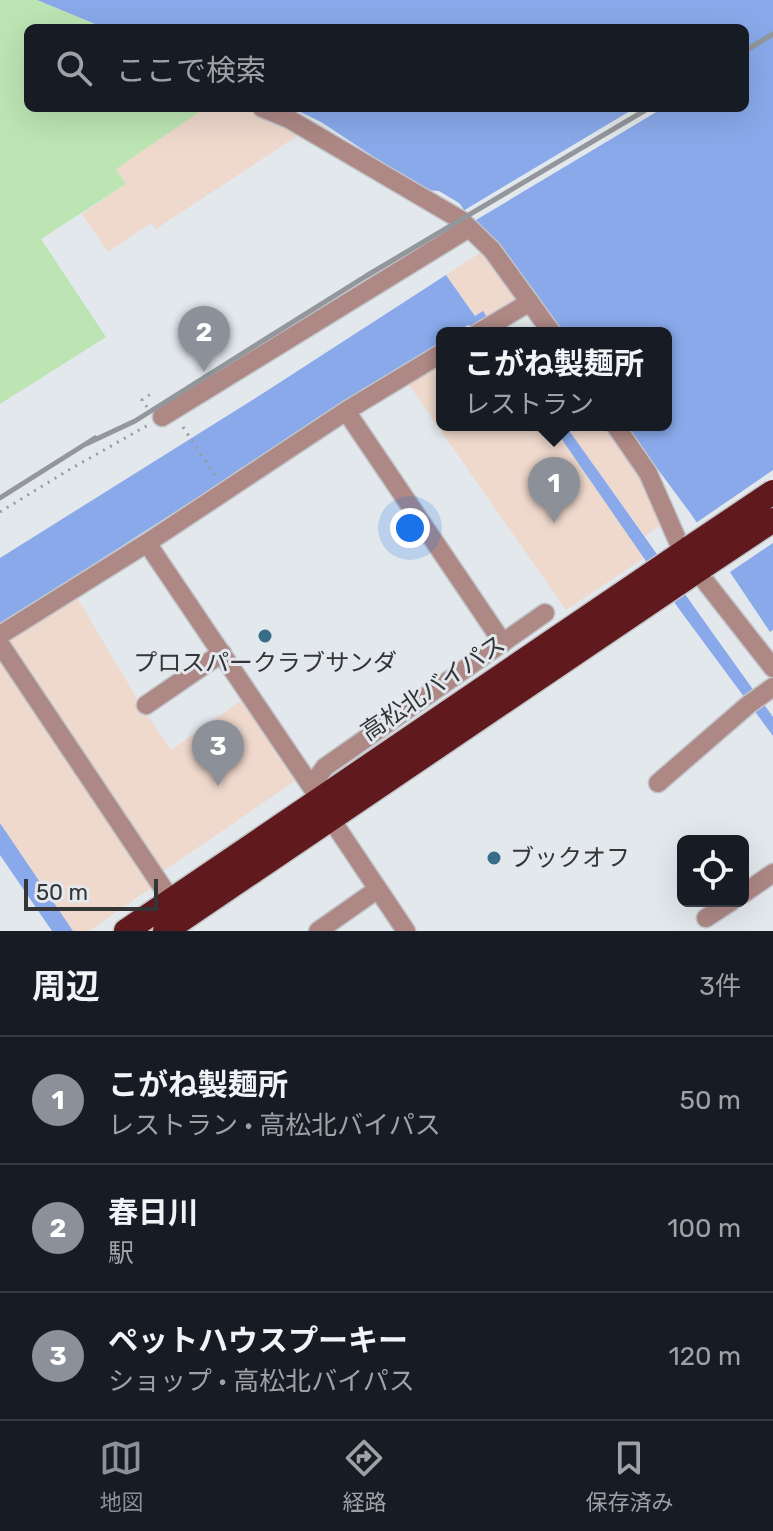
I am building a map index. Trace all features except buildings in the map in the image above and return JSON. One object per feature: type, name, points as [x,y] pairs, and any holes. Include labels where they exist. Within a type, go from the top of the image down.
[{"type":"highway","name":"高松北バイパス","points":[[680,568],[773,492]]},
{"type":"highway","name":"高松北バイパス","points":[[126,931],[680,568],[773,520]]},
{"type":"highway","name":"高松北バイパス","points":[[165,931],[321,801]]},
{"type":"street","points":[[272,112],[289,119],[461,220],[492,250],[548,327]]},
{"type":"street","points":[[162,417],[469,228]]},
{"type":"street","points":[[487,327],[530,302]]},
{"type":"street","points":[[0,635],[147,543],[346,411],[436,357]]},
{"type":"street","points":[[346,411],[503,643]]},
{"type":"street","points":[[619,431],[648,473],[680,568],[773,668]]},
{"type":"street","points":[[147,543],[406,931]]},
{"type":"street","points":[[321,801],[325,767],[545,613]]},
{"type":"street","points":[[0,644],[171,900]]},
{"type":"street","points":[[146,705],[222,653]]},
{"type":"street","points":[[658,783],[760,696]]},
{"type":"street","points":[[749,890],[773,873]]},
{"type":"street","points":[[319,931],[378,889]]},
{"type":"street","points":[[706,918],[723,907]]},
{"type":"path","points":[[146,397],[152,393]]},
{"type":"path","points":[[0,512],[162,417]]},
{"type":"path","points":[[186,432],[222,485]]},
{"type":"shaded area","points":[[199,112],[255,112],[300,134],[156,229],[151,223],[108,252],[82,214],[126,184],[116,169]]},
{"type":"shaded area","points":[[486,249],[523,301],[489,320],[476,316],[446,275]]},
{"type":"shaded area","points":[[436,365],[436,424],[407,382]]},
{"type":"shaded area","points":[[441,431],[556,431],[644,558],[566,610]]},
{"type":"shaded area","points":[[569,431],[614,431],[642,473],[664,523],[645,536]]},
{"type":"shaded area","points":[[75,594],[171,750],[246,697],[301,777],[162,872],[8,644],[11,634]]},
{"type":"shaded area","points":[[0,656],[154,886],[89,931],[73,931],[0,823]]},
{"type":"green space","points":[[0,0],[37,0],[95,24],[24,24],[24,112],[199,112],[116,169],[126,184],[41,239],[106,337],[0,404]]},
{"type":"water","points":[[37,0],[773,0],[773,630],[770,632],[691,514],[629,431],[672,431],[672,327],[552,327],[459,203],[439,191],[424,190],[321,122],[300,112],[749,112],[749,24],[95,24]]},
{"type":"water","points":[[446,275],[475,316],[483,311],[494,327],[436,327],[436,345],[0,624],[0,558]]},
{"type":"water","points":[[556,431],[569,431],[773,717],[773,736],[679,609]]},
{"type":"water","points":[[0,823],[73,931],[52,931],[0,855]]},
{"type":"pier","points":[[628,112],[656,112],[471,223],[463,211]]},
{"type":"pier","points":[[773,470],[773,543],[727,574],[693,525]]},
{"type":"railway","points":[[749,49],[773,34]]},
{"type":"railway","points":[[86,444],[135,421],[366,276],[642,112]]},
{"type":"railway","points":[[0,498],[95,438]]},
{"type":"place","name":"春日川","points":[[204,372]]},
{"type":"place","name":"こがね製麺所","points":[[554,523]]},
{"type":"place","name":"プロスパークラブサンダ","points":[[265,636]]},
{"type":"place","name":"ペットハウスプーキー","points":[[218,786]]},
{"type":"place","name":"ブックオフ","points":[[494,858]]}]
